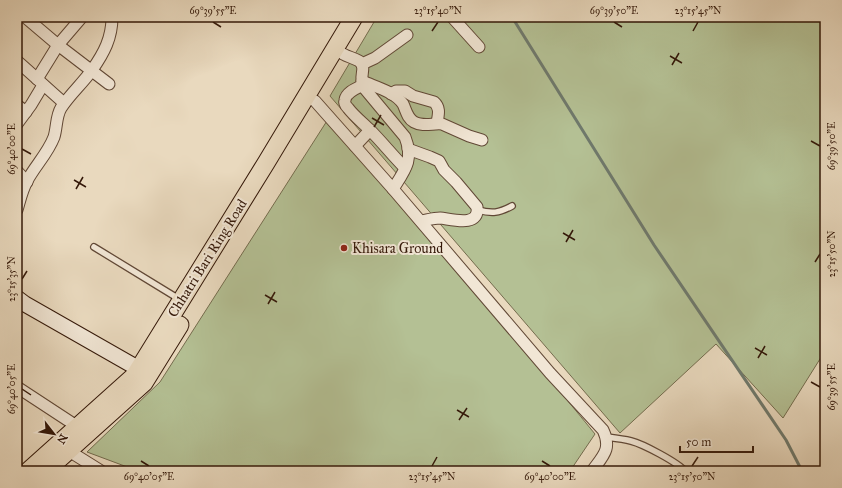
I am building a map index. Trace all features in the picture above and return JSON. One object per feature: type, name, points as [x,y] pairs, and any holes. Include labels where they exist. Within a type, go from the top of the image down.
[{"type":"main road","name":"Chhatri Bari Ring Road","points":[[28,471],[135,375],[354,17]]},
{"type":"main road","name":"Chhatri Bari Ring Road","points":[[46,471],[144,383],[366,17]]},
{"type":"street","points":[[25,17],[108,84]]},
{"type":"street","points":[[17,124],[22,108],[40,82],[58,45],[82,17]]},
{"type":"street","points":[[17,210],[26,182],[51,142],[56,129],[60,109],[92,70],[106,47],[111,34],[112,17]]},
{"type":"street","points":[[452,17],[479,47]]},
{"type":"street","points":[[362,64],[375,58],[408,35]]},
{"type":"street","points":[[343,54],[357,60],[362,64],[362,83],[405,137],[408,149],[408,161],[393,189]]},
{"type":"street","points":[[17,61],[64,103]]},
{"type":"street","points":[[362,83],[391,94],[397,98],[411,120],[415,123],[424,125],[437,123],[442,124],[482,140]]},
{"type":"street","points":[[362,83],[346,96],[344,102],[345,104],[405,168]]},
{"type":"street","points":[[391,94],[396,91],[405,91],[413,96],[434,102],[439,109],[437,123]]},
{"type":"street","points":[[315,101],[421,221],[550,373],[603,430],[606,437],[607,448],[592,471]]},
{"type":"street","points":[[355,146],[370,130]]},
{"type":"street","points":[[408,149],[439,161],[444,170],[475,204],[478,210],[477,214],[473,218],[466,221],[438,218],[421,221]]},
{"type":"street","points":[[17,170],[26,182]]},
{"type":"street","points":[[17,298],[139,369]]},
{"type":"street","points":[[17,387],[78,427]]},
{"type":"street","points":[[69,451],[101,471]]},
{"type":"lane","points":[[478,210],[493,213],[500,212],[512,206]]},
{"type":"lane","points":[[94,247],[181,300]]},
{"type":"lane","points":[[606,437],[632,441],[681,467],[685,471]]},
{"type":"green space","points":[[377,17],[825,17],[825,351],[783,418],[716,344],[620,433],[330,96]]},
{"type":"green space","name":"Khisara Ground","points":[[332,113],[595,434],[570,471],[138,471],[87,452],[160,382]]},
{"type":"waterway","points":[[512,17],[654,245],[786,440],[802,471]]},
{"type":"place","name":"Khisara Ground","points":[[344,248]]}]
